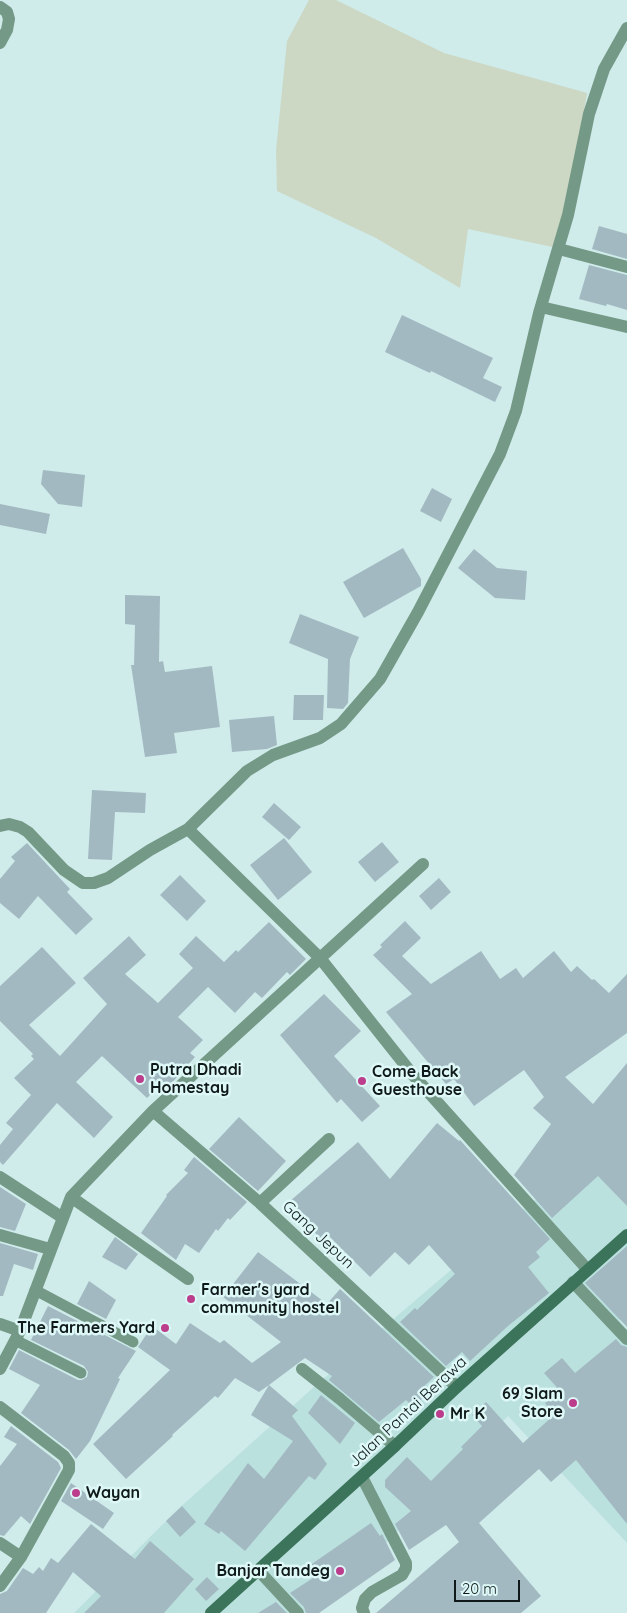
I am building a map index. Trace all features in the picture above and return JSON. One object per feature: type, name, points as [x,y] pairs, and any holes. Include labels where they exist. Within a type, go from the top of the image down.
[{"type":"street","points":[[0,7],[7,12],[9,19],[7,30],[0,43]]},
{"type":"street","points":[[0,826],[9,824],[20,827],[28,832],[64,870],[83,883],[94,883],[108,878],[150,850],[188,829],[247,771],[273,755],[320,738],[341,724],[380,679],[418,612],[500,454],[516,411],[541,307],[559,249],[589,114],[604,69],[627,28]]},
{"type":"street","points":[[559,249],[627,267]]},
{"type":"street","points":[[541,307],[627,327]]},
{"type":"street","points":[[188,829],[320,958],[413,1075],[587,1269]]},
{"type":"street","points":[[0,1369],[17,1336],[71,1197],[153,1111],[423,864]]},
{"type":"street","name":"Gang Jepun","points":[[153,1111],[260,1203],[457,1387]]},
{"type":"street","points":[[260,1203],[329,1139]]},
{"type":"street","points":[[0,1177],[63,1218]]},
{"type":"street","points":[[71,1197],[188,1278]]},
{"type":"street","points":[[0,1235],[50,1249]]},
{"type":"street","name":"Jalan Pantai Berawa","points":[[211,1613],[362,1477],[457,1387],[627,1235]]},
{"type":"street","points":[[573,1282],[627,1339]]},
{"type":"street","points":[[0,1324],[17,1336]]},
{"type":"street","points":[[302,1369],[395,1446]]},
{"type":"street","points":[[0,1407],[64,1456],[69,1463],[67,1476],[21,1556],[0,1586]]},
{"type":"street","points":[[362,1477],[406,1562],[406,1568],[402,1575],[372,1592],[364,1599],[362,1608],[364,1613]]},
{"type":"street","points":[[0,1543],[21,1556]]},
{"type":"street","points":[[259,1571],[298,1613]]},
{"type":"lane","points":[[35,1290],[133,1342]]},
{"type":"lane","points":[[17,1336],[82,1373]]},
{"type":"shaded area","points":[[627,1127],[627,1313],[619,1320],[627,1329],[627,1543],[508,1416],[368,1562],[306,1613],[74,1613],[176,1511],[315,1386],[513,1217]]},
{"type":"green space","points":[[309,0],[336,0],[444,53],[587,93],[562,249],[468,229],[460,288],[376,238],[277,191],[276,150],[287,41]]},
{"type":"building","points":[[599,226],[627,234],[627,259],[592,249]]},
{"type":"building","points":[[589,265],[627,275],[627,310],[579,299]]},
{"type":"building","points":[[402,315],[493,358],[483,378],[502,387],[495,402],[431,371],[430,373],[385,352]]},
{"type":"building","points":[[43,470],[85,475],[82,507],[58,504],[41,484]]},
{"type":"building","points":[[432,488],[452,499],[441,522],[420,511]]},
{"type":"building","points":[[0,504],[50,514],[46,534],[0,525]]},
{"type":"building","points":[[403,548],[421,579],[421,586],[364,618],[343,582]]},
{"type":"building","points":[[474,549],[497,568],[527,571],[525,600],[495,598],[458,568]]},
{"type":"building","points":[[125,595],[160,596],[159,662],[163,661],[165,672],[212,666],[220,727],[174,733],[177,753],[145,757],[131,665],[134,665],[135,625],[125,624]]},
{"type":"building","points":[[300,614],[359,637],[350,659],[348,703],[343,709],[327,708],[328,659],[289,643]]},
{"type":"building","points":[[294,695],[324,695],[323,720],[293,720]]},
{"type":"building","points":[[274,716],[277,745],[267,749],[232,752],[229,720]]},
{"type":"building","points":[[92,790],[146,793],[145,813],[115,812],[112,860],[88,859]]},
{"type":"building","points":[[274,803],[301,827],[289,840],[262,817]]},
{"type":"building","points":[[284,838],[312,872],[278,900],[250,865]]},
{"type":"building","points":[[382,842],[399,862],[375,882],[358,862]]},
{"type":"building","points":[[27,843],[70,889],[67,892],[93,919],[76,935],[38,896],[19,919],[0,903],[0,879],[15,861],[11,857]]},
{"type":"building","points":[[180,875],[206,901],[187,921],[160,895]]},
{"type":"building","points":[[439,878],[451,892],[431,910],[419,896]]},
{"type":"building","points":[[405,921],[421,938],[402,956],[431,984],[481,951],[500,979],[516,968],[523,978],[554,951],[571,972],[577,966],[609,993],[627,974],[627,1033],[565,1077],[593,1104],[627,1063],[627,1206],[598,1176],[552,1218],[514,1175],[551,1124],[533,1108],[544,1097],[524,1070],[474,1106],[454,1079],[446,1084],[386,1012],[412,994],[373,955],[382,947],[380,945]]},
{"type":"building","points":[[269,922],[306,959],[290,975],[287,972],[262,998],[255,992],[235,1013],[208,987],[178,1017],[203,1040],[190,1053],[195,1057],[168,1087],[163,1082],[147,1098],[102,1056],[76,1082],[113,1117],[94,1138],[57,1103],[3,1165],[0,1162],[0,1145],[13,1129],[6,1123],[31,1095],[14,1078],[34,1059],[31,1056],[33,1054],[0,1021],[0,986],[42,947],[76,983],[29,1025],[60,1056],[107,1004],[83,978],[129,936],[146,955],[125,974],[158,1003],[193,968],[179,954],[196,936],[224,962],[236,950],[238,952]]},
{"type":"building","points":[[324,994],[361,1031],[334,1056],[380,1106],[362,1122],[341,1099],[337,1103],[280,1035]]},
{"type":"building","points":[[239,1117],[286,1161],[258,1191],[209,1149]]},
{"type":"building","points":[[437,1123],[460,1140],[550,1239],[536,1252],[540,1257],[528,1267],[549,1293],[508,1326],[470,1361],[462,1352],[446,1366],[400,1322],[415,1308],[417,1310],[455,1274],[429,1245],[409,1265],[395,1252],[370,1277],[329,1236],[323,1242],[289,1202],[358,1142],[390,1179]]},
{"type":"building","points":[[194,1157],[247,1202],[230,1220],[228,1218],[218,1231],[216,1229],[199,1253],[185,1244],[176,1260],[141,1233],[166,1195],[188,1173],[184,1170]]},
{"type":"building","points":[[0,1187],[26,1204],[15,1231],[0,1227]]},
{"type":"building","points":[[115,1237],[138,1254],[126,1270],[102,1257]]},
{"type":"building","points":[[0,1243],[38,1254],[33,1270],[14,1264],[3,1296],[0,1296]]},
{"type":"building","points":[[627,1246],[627,1327],[585,1283]]},
{"type":"building","points":[[258,1252],[327,1304],[340,1289],[434,1377],[422,1388],[428,1393],[413,1407],[406,1400],[379,1422],[329,1380],[332,1376],[305,1358],[259,1392],[235,1378],[218,1398],[215,1396],[126,1479],[93,1444],[170,1370],[138,1347],[152,1326],[176,1344],[190,1323],[220,1343],[224,1340],[252,1363],[281,1342],[223,1297]]},
{"type":"building","points":[[89,1281],[116,1300],[106,1319],[77,1304]]},
{"type":"building","points":[[48,1306],[136,1351],[118,1378],[120,1379],[90,1441],[76,1459],[69,1450],[21,1413],[40,1385],[9,1369],[19,1350],[78,1380],[87,1377],[88,1372],[84,1366],[31,1340]]},
{"type":"building","points":[[616,1339],[621,1345],[627,1347],[627,1524],[576,1460],[551,1482],[539,1469],[479,1523],[541,1596],[521,1613],[376,1613],[459,1542],[446,1525],[409,1550],[395,1524],[411,1511],[385,1487],[385,1480],[407,1457],[431,1481],[463,1449],[461,1447],[482,1426],[472,1415],[486,1402],[523,1443],[554,1415],[545,1403],[561,1392],[544,1373],[562,1358],[575,1373]]},
{"type":"building","points":[[269,1385],[298,1410],[292,1416],[327,1464],[315,1480],[309,1476],[245,1551],[221,1531],[219,1534],[204,1524],[248,1463],[264,1479],[293,1441],[251,1415]]},
{"type":"building","points":[[321,1395],[355,1423],[340,1444],[308,1413]]},
{"type":"building","points":[[11,1426],[58,1462],[61,1468],[30,1524],[21,1516],[4,1536],[0,1535],[0,1466],[17,1444],[4,1437]]},
{"type":"building","points":[[71,1483],[114,1513],[103,1529],[61,1501]]},
{"type":"building","points":[[182,1506],[196,1522],[180,1537],[166,1521]]},
{"type":"building","points":[[371,1523],[380,1536],[382,1534],[395,1560],[319,1613],[306,1613],[304,1607],[290,1593],[313,1578],[306,1568]]},
{"type":"building","points":[[91,1524],[135,1559],[150,1541],[194,1579],[164,1613],[84,1613],[101,1596],[73,1572],[46,1613],[0,1613],[0,1594],[7,1591],[23,1568],[33,1574],[39,1567],[43,1571],[51,1558],[58,1563]]},
{"type":"building","points":[[207,1577],[219,1589],[206,1601],[195,1589]]},
{"type":"building","points":[[276,1602],[287,1613],[258,1613]]},
{"type":"place","name":"Putra Dhadi Homestay","points":[[140,1079]]},
{"type":"place","name":"Come Back Guesthouse","points":[[362,1081]]},
{"type":"place","name":"Farmer's yard community hostel","points":[[191,1299]]},
{"type":"place","name":"The Farmers Yard","points":[[165,1328]]},
{"type":"place","name":"69 Slam Store","points":[[573,1403]]},
{"type":"place","name":"Mr K","points":[[440,1414]]},
{"type":"place","name":"Wayan","points":[[76,1493]]},
{"type":"place","name":"Banjar Tandeg","points":[[340,1571]]}]
